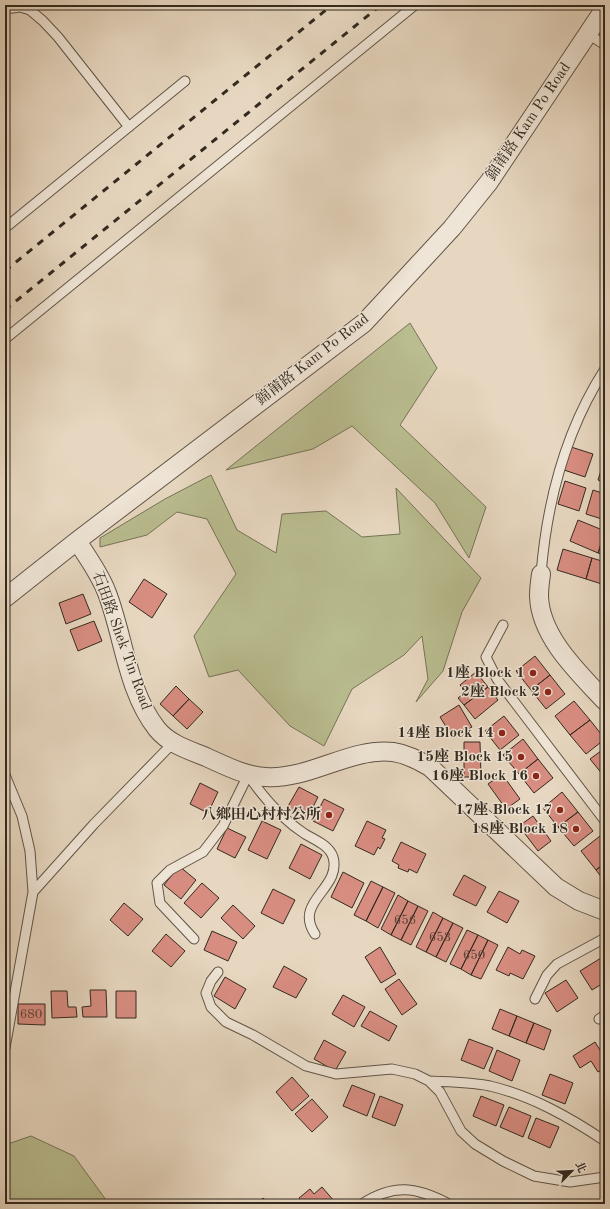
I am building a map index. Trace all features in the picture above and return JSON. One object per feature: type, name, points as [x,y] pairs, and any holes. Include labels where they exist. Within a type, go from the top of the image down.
[{"type":"street","name":"錦莆路 Kam Po Road","points":[[5,598],[77,541],[364,323],[452,228],[489,182],[605,8]]},
{"type":"street","name":"石田路 Shek Tin Road","points":[[77,541],[95,567],[107,593],[137,692],[146,713],[158,730],[173,743],[248,775],[267,777],[286,776],[374,752],[394,752],[412,757],[430,767],[556,887],[579,901],[605,910]]},
{"type":"street","points":[[541,574],[539,596],[542,612],[553,640],[572,665],[605,701]]},
{"type":"lane","points":[[5,339],[415,5]]},
{"type":"lane","points":[[5,9],[20,7],[30,10],[43,21],[58,37],[129,127]]},
{"type":"lane","points":[[588,34],[605,45]]},
{"type":"lane","points":[[5,228],[185,81]]},
{"type":"lane","points":[[541,574],[549,507],[557,474],[581,412],[605,369]]},
{"type":"lane","points":[[503,625],[486,657],[497,679],[605,821]]},
{"type":"lane","points":[[33,892],[94,824],[173,743]]},
{"type":"lane","points":[[5,775],[22,816],[30,850],[33,892],[5,1048]]},
{"type":"lane","points":[[194,939],[160,903],[157,883],[170,870],[203,852],[222,826],[248,775],[258,790],[286,821],[322,843],[332,856],[334,867],[332,880],[310,907],[310,925],[316,934]]},
{"type":"lane","points":[[535,999],[547,975],[557,964],[605,938]]},
{"type":"lane","points":[[218,972],[211,981],[206,993],[211,1007],[226,1022],[253,1035],[306,1066],[336,1074],[392,1069],[414,1074],[429,1081],[440,1092],[461,1131],[475,1144],[503,1161],[534,1176],[570,1182],[605,1177]]},
{"type":"lane","points":[[429,1081],[490,1086],[539,1102],[577,1123],[605,1141]]},
{"type":"lane","points":[[362,1204],[383,1193],[398,1189],[412,1189],[429,1193],[449,1204]]},
{"type":"green space","points":[[410,323],[437,368],[400,425],[486,507],[469,558],[435,503],[352,426],[313,449],[226,470]]},
{"type":"green space","points":[[211,475],[237,530],[276,553],[282,514],[326,511],[362,537],[400,534],[396,488],[481,578],[462,612],[443,671],[416,702],[428,679],[422,636],[404,655],[352,689],[324,746],[290,726],[238,670],[209,677],[194,636],[236,574],[207,519],[177,512],[147,535],[100,547],[100,538],[165,499]]},
{"type":"green space","points":[[31,1136],[74,1156],[109,1204],[5,1204],[5,1145]]},
{"type":"building","points":[[571,447],[593,454],[585,477],[564,470]]},
{"type":"building","points":[[605,458],[605,483],[598,480]]},
{"type":"building","points":[[565,481],[586,488],[579,511],[558,504]]},
{"type":"building","points":[[593,490],[605,494],[605,520],[586,514]]},
{"type":"building","points":[[578,520],[605,531],[598,553],[570,541]]},
{"type":"building","points":[[605,536],[605,555],[598,553]]},
{"type":"building","points":[[563,549],[592,558],[586,579],[557,570]]},
{"type":"building","points":[[592,558],[605,562],[605,585],[586,579]]},
{"type":"building","points":[[144,579],[167,594],[152,618],[129,602]]},
{"type":"building","points":[[83,594],[91,614],[66,624],[59,603]]},
{"type":"building","points":[[94,621],[102,641],[78,651],[70,630]]},
{"type":"building","name":"1座 Block 1","points":[[535,656],[550,675],[531,690],[516,671]]},
{"type":"building","points":[[476,672],[488,687],[464,705],[458,698],[466,692],[460,685]]},
{"type":"building","name":"2座 Block 2","points":[[550,675],[565,694],[546,709],[531,690]]},
{"type":"building","points":[[176,686],[189,699],[173,716],[160,704]]},
{"type":"building","points":[[488,687],[498,700],[475,719],[464,705]]},
{"type":"building","points":[[189,699],[203,712],[187,729],[173,716]]},
{"type":"building","points":[[574,701],[590,720],[570,735],[555,716]]},
{"type":"building","points":[[459,705],[472,727],[453,738],[440,717]]},
{"type":"building","name":"14座 Block 14","points":[[504,716],[519,735],[500,750],[485,731]]},
{"type":"building","points":[[590,720],[605,739],[586,754],[570,735]]},
{"type":"building","name":"15座 Block 15","points":[[523,739],[538,759],[519,774],[503,755]]},
{"type":"building","points":[[464,742],[480,742],[481,777],[464,777]]},
{"type":"building","points":[[605,748],[605,774],[603,775],[590,759]]},
{"type":"building","name":"16座 Block 16","points":[[538,759],[553,778],[534,793],[519,774]]},
{"type":"building","points":[[502,774],[520,799],[506,809],[488,784]]},
{"type":"building","points":[[200,783],[218,792],[208,813],[190,804]]},
{"type":"building","points":[[299,787],[318,797],[307,819],[287,808]]},
{"type":"building","name":"17座 Block 17","points":[[562,792],[578,812],[558,827],[543,808]]},
{"type":"building","name":"八鄉田心村村公所","points":[[324,799],[344,809],[333,831],[313,821]]},
{"type":"building","name":"18座 Block 18","points":[[578,812],[593,831],[574,846],[558,827]]},
{"type":"building","points":[[533,816],[551,841],[538,851],[519,826]]},
{"type":"building","points":[[262,821],[281,830],[267,859],[248,850]]},
{"type":"building","points":[[367,821],[386,830],[382,838],[385,839],[380,849],[378,847],[374,855],[355,846]]},
{"type":"building","points":[[227,828],[246,837],[235,858],[217,849]]},
{"type":"building","points":[[5,831],[8,856],[5,856]]},
{"type":"building","points":[[600,836],[605,843],[605,863],[596,870],[581,851]]},
{"type":"building","points":[[401,842],[426,854],[417,873],[409,869],[408,872],[398,868],[399,865],[392,861]]},
{"type":"building","points":[[301,844],[322,855],[310,879],[289,868]]},
{"type":"building","points":[[605,863],[605,882],[596,870]]},
{"type":"building","points":[[179,866],[196,880],[181,899],[164,885]]},
{"type":"building","points":[[343,872],[364,883],[352,908],[331,897]]},
{"type":"building","points":[[464,875],[486,887],[476,906],[453,895]]},
{"type":"building","points":[[371,881],[383,887],[366,921],[354,915]]},
{"type":"building","points":[[202,883],[219,898],[201,918],[184,903]]},
{"type":"building","points":[[383,887],[395,893],[378,928],[366,921]]},
{"type":"building","points":[[273,889],[295,900],[283,924],[261,913]]},
{"type":"building","points":[[499,891],[519,901],[507,923],[487,912]]},
{"type":"building","points":[[398,895],[408,901],[391,935],[381,929]]},
{"type":"building","points":[[408,901],[418,906],[401,940],[391,935]]},
{"type":"building","points":[[124,903],[143,919],[128,936],[110,920]]},
{"type":"building","points":[[233,905],[255,926],[243,939],[221,918]]},
{"type":"building","points":[[418,906],[428,911],[411,945],[401,940]]},
{"type":"building","points":[[433,912],[443,918],[426,952],[416,947]]},
{"type":"building","points":[[443,918],[453,923],[436,957],[426,952]]},
{"type":"building","points":[[453,923],[463,928],[446,962],[436,957]]},
{"type":"building","points":[[467,930],[478,935],[461,969],[450,964]]},
{"type":"building","points":[[212,931],[237,942],[228,961],[204,950]]},
{"type":"building","points":[[166,934],[185,951],[171,967],[152,951]]},
{"type":"building","points":[[478,935],[488,940],[471,975],[461,969]]},
{"type":"building","points":[[488,940],[498,945],[481,979],[471,975]]},
{"type":"building","points":[[380,947],[396,974],[381,983],[365,957]]},
{"type":"building","points":[[508,947],[520,954],[522,950],[535,956],[523,979],[510,973],[509,976],[496,970]]},
{"type":"building","points":[[601,958],[605,964],[605,982],[592,990],[580,971]]},
{"type":"building","points":[[284,966],[307,979],[296,998],[273,987]]},
{"type":"building","points":[[225,977],[246,989],[235,1009],[214,996]]},
{"type":"building","points":[[399,979],[417,1004],[402,1015],[385,989]]},
{"type":"building","points":[[566,980],[578,998],[557,1012],[545,993]]},
{"type":"building","points":[[90,990],[106,990],[107,1017],[83,1017],[82,1007],[91,1006]]},
{"type":"building","points":[[51,991],[67,991],[68,1007],[76,1007],[77,1017],[52,1018]]},
{"type":"building","points":[[116,991],[136,991],[136,1018],[116,1018]]},
{"type":"building","points":[[343,995],[365,1007],[354,1027],[332,1014]]},
{"type":"building","points":[[18,1004],[45,1004],[45,1025],[18,1024]]},
{"type":"building","points":[[500,1009],[517,1016],[509,1036],[492,1029]]},
{"type":"building","points":[[370,1011],[397,1026],[389,1041],[361,1026]]},
{"type":"building","points":[[517,1016],[534,1023],[526,1043],[509,1036]]},
{"type":"building","points":[[534,1023],[551,1030],[544,1050],[526,1043]]},
{"type":"building","points":[[469,1039],[493,1048],[484,1069],[461,1060]]},
{"type":"building","points":[[324,1040],[346,1052],[335,1071],[314,1059]]},
{"type":"building","points":[[595,1042],[605,1058],[605,1068],[598,1072],[591,1061],[580,1068],[573,1056]]},
{"type":"building","points":[[497,1050],[520,1060],[512,1081],[489,1071]]},
{"type":"building","points":[[550,1074],[573,1083],[565,1104],[542,1095]]},
{"type":"building","points":[[292,1077],[309,1096],[292,1111],[276,1092]]},
{"type":"building","points":[[352,1085],[375,1094],[367,1116],[343,1106]]},
{"type":"building","points":[[380,1096],[403,1105],[395,1126],[372,1117]]},
{"type":"building","points":[[481,1096],[504,1105],[496,1126],[473,1116]]},
{"type":"building","points":[[312,1099],[328,1117],[312,1132],[295,1114]]},
{"type":"building","points":[[509,1107],[531,1116],[523,1137],[500,1127]]},
{"type":"building","points":[[536,1118],[559,1127],[550,1148],[528,1138]]},
{"type":"building","points":[[322,1187],[334,1201],[331,1204],[304,1204],[299,1198],[310,1189],[314,1194]]},
{"type":"building","points":[[263,1198],[270,1204],[258,1204]]},
{"type":"railway","points":[[5,271],[332,5]]},
{"type":"railway","points":[[5,310],[381,5]]},
{"type":"place","name":"1座 Block 1","points":[[533,673]]},
{"type":"place","name":"2座 Block 2","points":[[548,692]]},
{"type":"place","name":"14座 Block 14","points":[[502,733]]},
{"type":"place","name":"15座 Block 15","points":[[521,757]]},
{"type":"place","name":"16座 Block 16","points":[[536,776]]},
{"type":"place","name":"17座 Block 17","points":[[560,810]]},
{"type":"place","name":"八鄉田心村村公所","points":[[329,815]]},
{"type":"place","name":"18座 Block 18","points":[[576,829]]}]
